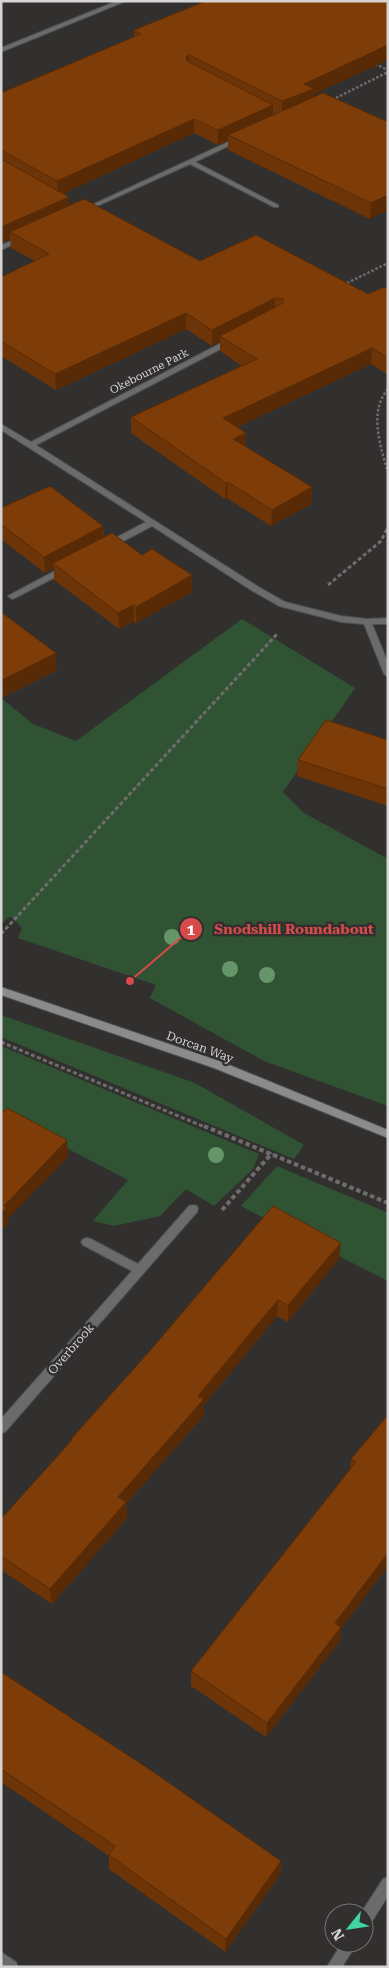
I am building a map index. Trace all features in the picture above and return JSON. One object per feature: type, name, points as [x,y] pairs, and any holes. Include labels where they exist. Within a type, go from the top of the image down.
[{"type":"main road","name":"Dorcan Way","points":[[1,991],[218,1066],[388,1134]]},
{"type":"street","points":[[1,50],[123,1]]},
{"type":"street","points":[[78,212],[249,135]]},
{"type":"street","points":[[191,162],[276,206]]},
{"type":"street","points":[[1,248],[27,236]]},
{"type":"street","name":"Okebourne Park","points":[[31,445],[243,336]]},
{"type":"street","points":[[1,426],[282,604],[341,619],[367,622],[388,621]]},
{"type":"street","points":[[100,550],[153,522]]},
{"type":"street","points":[[12,596],[74,564]]},
{"type":"street","points":[[367,622],[388,674]]},
{"type":"street","name":"Overbrook","points":[[1,1428],[193,1209]]},
{"type":"street","points":[[87,1242],[140,1270]]},
{"type":"street","points":[[374,1906],[388,1884]]},
{"type":"street","points":[[334,1967],[343,1953]]},
{"type":"street","points":[[1,1959],[11,1967]]},
{"type":"path","points":[[370,62],[388,71]]},
{"type":"path","points":[[328,101],[388,71]]},
{"type":"path","points":[[337,288],[388,263]]},
{"type":"path","points":[[388,389],[382,394],[377,409],[379,432],[388,473]]},
{"type":"path","points":[[1,934],[260,652],[302,608],[381,540],[388,527]]},
{"type":"path","points":[[1,1042],[272,1153],[388,1203]]},
{"type":"path","points":[[193,1209],[215,1219],[272,1153]]},
{"type":"green space","points":[[242,619],[355,688],[283,792],[304,813],[388,859],[388,1106],[264,1061],[150,998],[156,985],[18,938],[22,928],[10,916],[1,924],[1,698],[33,724],[76,741]]},
{"type":"green space","points":[[1,1015],[195,1083],[304,1145],[294,1159],[1,1037]]},
{"type":"green space","points":[[1,1046],[259,1154],[253,1169],[214,1206],[186,1189],[160,1216],[114,1226],[93,1221],[128,1180],[1,1114]]},
{"type":"green space","points":[[277,1166],[388,1213],[388,1281],[241,1206]]},
{"type":"building","points":[[206,1],[388,1],[388,45],[304,84],[314,89],[282,101],[189,55],[186,57],[187,61],[273,105],[218,130],[194,119],[57,181],[1,150],[1,93],[141,34],[134,30]]},
{"type":"building","points":[[323,93],[388,122],[388,195],[371,203],[228,135]]},
{"type":"building","points":[[1,159],[69,197],[1,227]]},
{"type":"building","points":[[84,199],[200,261],[256,235],[368,294],[384,287],[388,289],[388,358],[372,348],[223,418],[246,433],[233,439],[312,487],[272,510],[228,482],[226,483],[131,417],[257,359],[220,336],[283,303],[283,299],[275,298],[212,330],[186,313],[55,374],[1,341],[1,277],[49,254],[10,232]]},
{"type":"building","points":[[50,486],[103,526],[44,557],[1,524],[1,508]]},
{"type":"building","points":[[112,533],[142,555],[152,549],[192,575],[136,607],[133,605],[118,613],[53,563]]},
{"type":"building","points":[[1,612],[56,653],[2,680]]},
{"type":"building","points":[[326,720],[388,740],[388,789],[298,760]]},
{"type":"building","points":[[7,1108],[67,1140],[4,1206],[7,1208],[1,1213],[1,1114]]},
{"type":"building","points":[[273,1206],[341,1243],[288,1305],[278,1300],[198,1396],[204,1399],[118,1497],[126,1502],[50,1589],[1,1556],[1,1519],[148,1353]]},
{"type":"building","points":[[388,1415],[388,1553],[335,1623],[341,1627],[267,1723],[191,1671],[356,1462],[351,1459]]},
{"type":"building","points":[[1,1672],[152,1771],[281,1861],[226,1939],[109,1855],[115,1846],[1,1769]]},
{"type":"place","name":"Snodshill Roundabout","points":[[130,981]]}]
